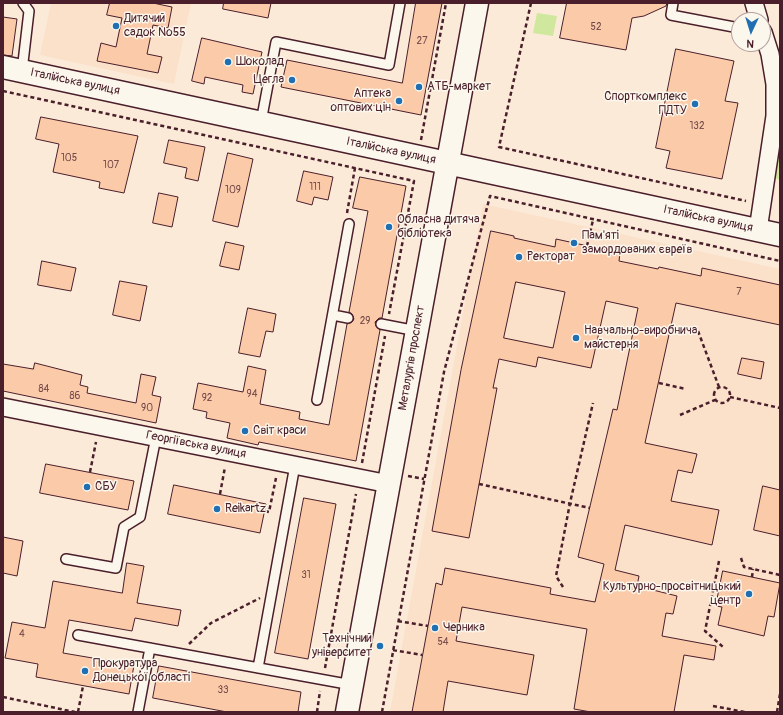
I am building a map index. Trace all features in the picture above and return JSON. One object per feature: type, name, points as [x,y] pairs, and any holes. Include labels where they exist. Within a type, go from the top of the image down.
[{"type":"street","name":"Металургів проспект","points":[[347,712],[477,3]]},
{"type":"street","points":[[758,230],[775,116],[775,51]]},
{"type":"street","name":"Італійська вулиця","points":[[12,69],[780,235]]},
{"type":"street","name":"Георгіївська вулиця","points":[[3,407],[389,484]]},
{"type":"lane","points":[[12,69],[29,11],[23,3]]},
{"type":"lane","points":[[261,122],[276,42],[389,65],[400,3]]},
{"type":"lane","points":[[673,3],[671,15],[731,26]]},
{"type":"lane","points":[[317,400],[333,315],[348,221]]},
{"type":"lane","points":[[333,315],[348,318]]},
{"type":"lane","points":[[384,325],[417,331]]},
{"type":"lane","points":[[66,559],[116,568],[124,528],[140,517],[156,438]]},
{"type":"lane","points":[[258,668],[295,465]]},
{"type":"lane","points":[[78,635],[352,685]]},
{"type":"lane","points":[[138,712],[150,648]]},
{"type":"path","points":[[420,145],[446,3]]},
{"type":"path","points":[[531,3],[499,147],[762,204]]},
{"type":"path","points":[[3,91],[414,181],[384,325],[359,478],[316,712]]},
{"type":"path","points":[[348,221],[355,168]]},
{"type":"path","points":[[382,712],[444,372],[490,196],[780,261]]},
{"type":"path","points":[[587,246],[593,220]]},
{"type":"path","points":[[698,331],[719,387]]},
{"type":"path","points":[[659,383],[686,389]]},
{"type":"path","points":[[719,387],[727,389],[730,397]]},
{"type":"path","points":[[715,400],[714,393],[719,387]]},
{"type":"path","points":[[715,400],[720,403],[725,403],[730,397]]},
{"type":"path","points":[[730,397],[780,408]]},
{"type":"path","points":[[680,415],[715,400]]},
{"type":"path","points":[[564,588],[556,576],[570,503],[593,402]]},
{"type":"path","points":[[90,472],[97,437]]},
{"type":"path","points":[[220,494],[226,463]]},
{"type":"path","points":[[265,511],[269,512],[277,473]]},
{"type":"path","points":[[480,484],[590,508]]},
{"type":"path","points":[[741,558],[744,568],[780,575]]},
{"type":"path","points":[[719,561],[705,631],[723,646]]},
{"type":"path","points":[[752,577],[753,569]]},
{"type":"path","points":[[180,653],[211,623],[250,602],[272,594]]},
{"type":"path","points":[[398,621],[428,626]]},
{"type":"path","points":[[393,650],[422,655]]},
{"type":"path","points":[[3,697],[76,712],[82,686]]},
{"type":"path","points":[[777,712],[780,694]]},
{"type":"path","points":[[713,706],[745,712]]},
{"type":"shaded area","name":"Дитячий садок №55","points":[[51,3],[191,3],[174,84],[40,55]]},
{"type":"shaded area","points":[[483,204],[780,269],[780,712],[390,712]]},
{"type":"green space","points":[[537,13],[557,16],[553,36],[533,33]]},
{"type":"green space","points":[[780,147],[780,180],[774,178]]},
{"type":"building","points":[[110,3],[153,3],[172,7],[168,28],[153,25],[147,54],[162,57],[158,73],[97,61],[101,43],[116,47],[122,18],[107,15]]},
{"type":"building","points":[[224,3],[271,3],[268,18],[223,9]]},
{"type":"building","points":[[416,3],[442,3],[421,115],[281,87],[287,60],[402,83]]},
{"type":"building","points":[[567,3],[667,3],[666,6],[644,16],[632,18],[626,50],[560,38]]},
{"type":"building","points":[[3,17],[17,19],[12,56],[3,55]]},
{"type":"building","points":[[202,38],[262,52],[253,94],[242,92],[243,85],[205,77],[204,84],[192,81]]},
{"type":"building","points":[[676,49],[734,61],[725,101],[738,103],[722,179],[666,168],[670,151],[656,148]]},
{"type":"building","points":[[41,117],[138,136],[124,193],[99,188],[100,182],[53,172],[59,144],[36,139]]},
{"type":"building","points":[[169,140],[205,147],[198,181],[185,178],[187,168],[164,163]]},
{"type":"building","points":[[228,153],[253,159],[238,227],[213,221]]},
{"type":"building","points":[[304,171],[333,177],[328,200],[314,197],[312,205],[297,201]]},
{"type":"building","points":[[360,177],[406,186],[382,318],[379,318],[375,322],[376,326],[380,330],[356,461],[259,442],[258,445],[227,438],[230,423],[206,418],[207,412],[193,409],[198,383],[243,392],[248,366],[266,370],[260,404],[300,412],[299,419],[329,425],[347,324],[352,322],[354,319],[352,314],[349,312],[368,211],[353,208]]},
{"type":"building","points":[[159,193],[178,197],[172,227],[153,223]]},
{"type":"building","points":[[491,231],[514,236],[514,238],[555,247],[556,239],[620,253],[619,261],[658,269],[659,267],[701,276],[702,268],[780,285],[780,325],[676,303],[645,443],[697,454],[692,473],[678,470],[671,501],[719,510],[712,545],[625,525],[615,570],[639,576],[637,586],[677,596],[673,614],[666,613],[662,636],[716,646],[714,660],[684,655],[674,712],[591,712],[574,709],[587,629],[462,607],[456,641],[534,655],[527,695],[448,681],[443,712],[412,712],[436,583],[442,585],[445,568],[551,588],[550,594],[595,602],[604,564],[578,557],[613,409],[617,410],[638,308],[606,301],[591,368],[538,357],[536,367],[499,359],[493,388],[497,388],[469,538],[432,531],[461,370]],"holes":[[[516,282],[565,292],[553,348],[504,338]]]},
{"type":"building","points":[[226,242],[244,246],[239,270],[220,266]]},
{"type":"building","points":[[42,261],[76,268],[71,291],[38,285]]},
{"type":"building","points":[[120,281],[147,286],[140,321],[113,315]]},
{"type":"building","points":[[248,308],[276,314],[273,332],[266,331],[260,357],[239,353]]},
{"type":"building","points":[[742,358],[764,362],[761,379],[738,374]]},
{"type":"building","points":[[35,363],[82,375],[80,385],[88,387],[87,393],[136,403],[141,374],[156,377],[152,395],[161,397],[156,423],[3,391],[3,364],[33,369]]},
{"type":"building","points":[[46,464],[134,481],[128,510],[40,493]]},
{"type":"building","points":[[174,485],[266,504],[260,533],[168,514]]},
{"type":"building","points":[[763,486],[780,490],[780,536],[754,530]]},
{"type":"building","points":[[304,498],[336,504],[308,659],[275,653]]},
{"type":"building","points":[[3,537],[23,541],[17,576],[3,573]]},
{"type":"building","points":[[127,563],[144,566],[137,603],[181,610],[178,626],[135,618],[132,631],[69,620],[63,653],[134,665],[129,694],[36,677],[38,664],[5,658],[12,622],[45,628],[53,581],[122,593]]},
{"type":"building","points":[[723,571],[780,583],[774,617],[768,616],[764,636],[718,625],[722,607],[716,606]]},
{"type":"building","points":[[159,666],[301,692],[298,712],[227,712],[153,698]]},
{"type":"place","name":"Дитячий садок №55","points":[[116,26]]},
{"type":"place","name":"Шоколад","points":[[228,62]]},
{"type":"place","name":"Цегла","points":[[292,80]]},
{"type":"place","name":"АТБ-маркет","points":[[419,87]]},
{"type":"place","name":"Аптека оптових цін","points":[[399,101]]},
{"type":"place","name":"Спорткомплекс ПДТУ","points":[[695,104]]},
{"type":"place","name":"Обласна дитяча бібліотека","points":[[389,227]]},
{"type":"place","name":"Пам'яті замордованих євреїв","points":[[574,243]]},
{"type":"place","name":"Ректорат","points":[[519,257]]},
{"type":"place","name":"Навчально-виробнича майстерня","points":[[576,338]]},
{"type":"place","name":"Свiт краси","points":[[245,431]]},
{"type":"place","name":"СБУ","points":[[87,487]]},
{"type":"place","name":"Reikartz","points":[[217,509]]},
{"type":"place","name":"Культурно-просвітницький центр","points":[[749,594]]},
{"type":"place","name":"Черника","points":[[435,628]]},
{"type":"place","name":"Технічний університет","points":[[380,646]]},
{"type":"place","name":"Прокуратура Донецької області","points":[[85,671]]}]
